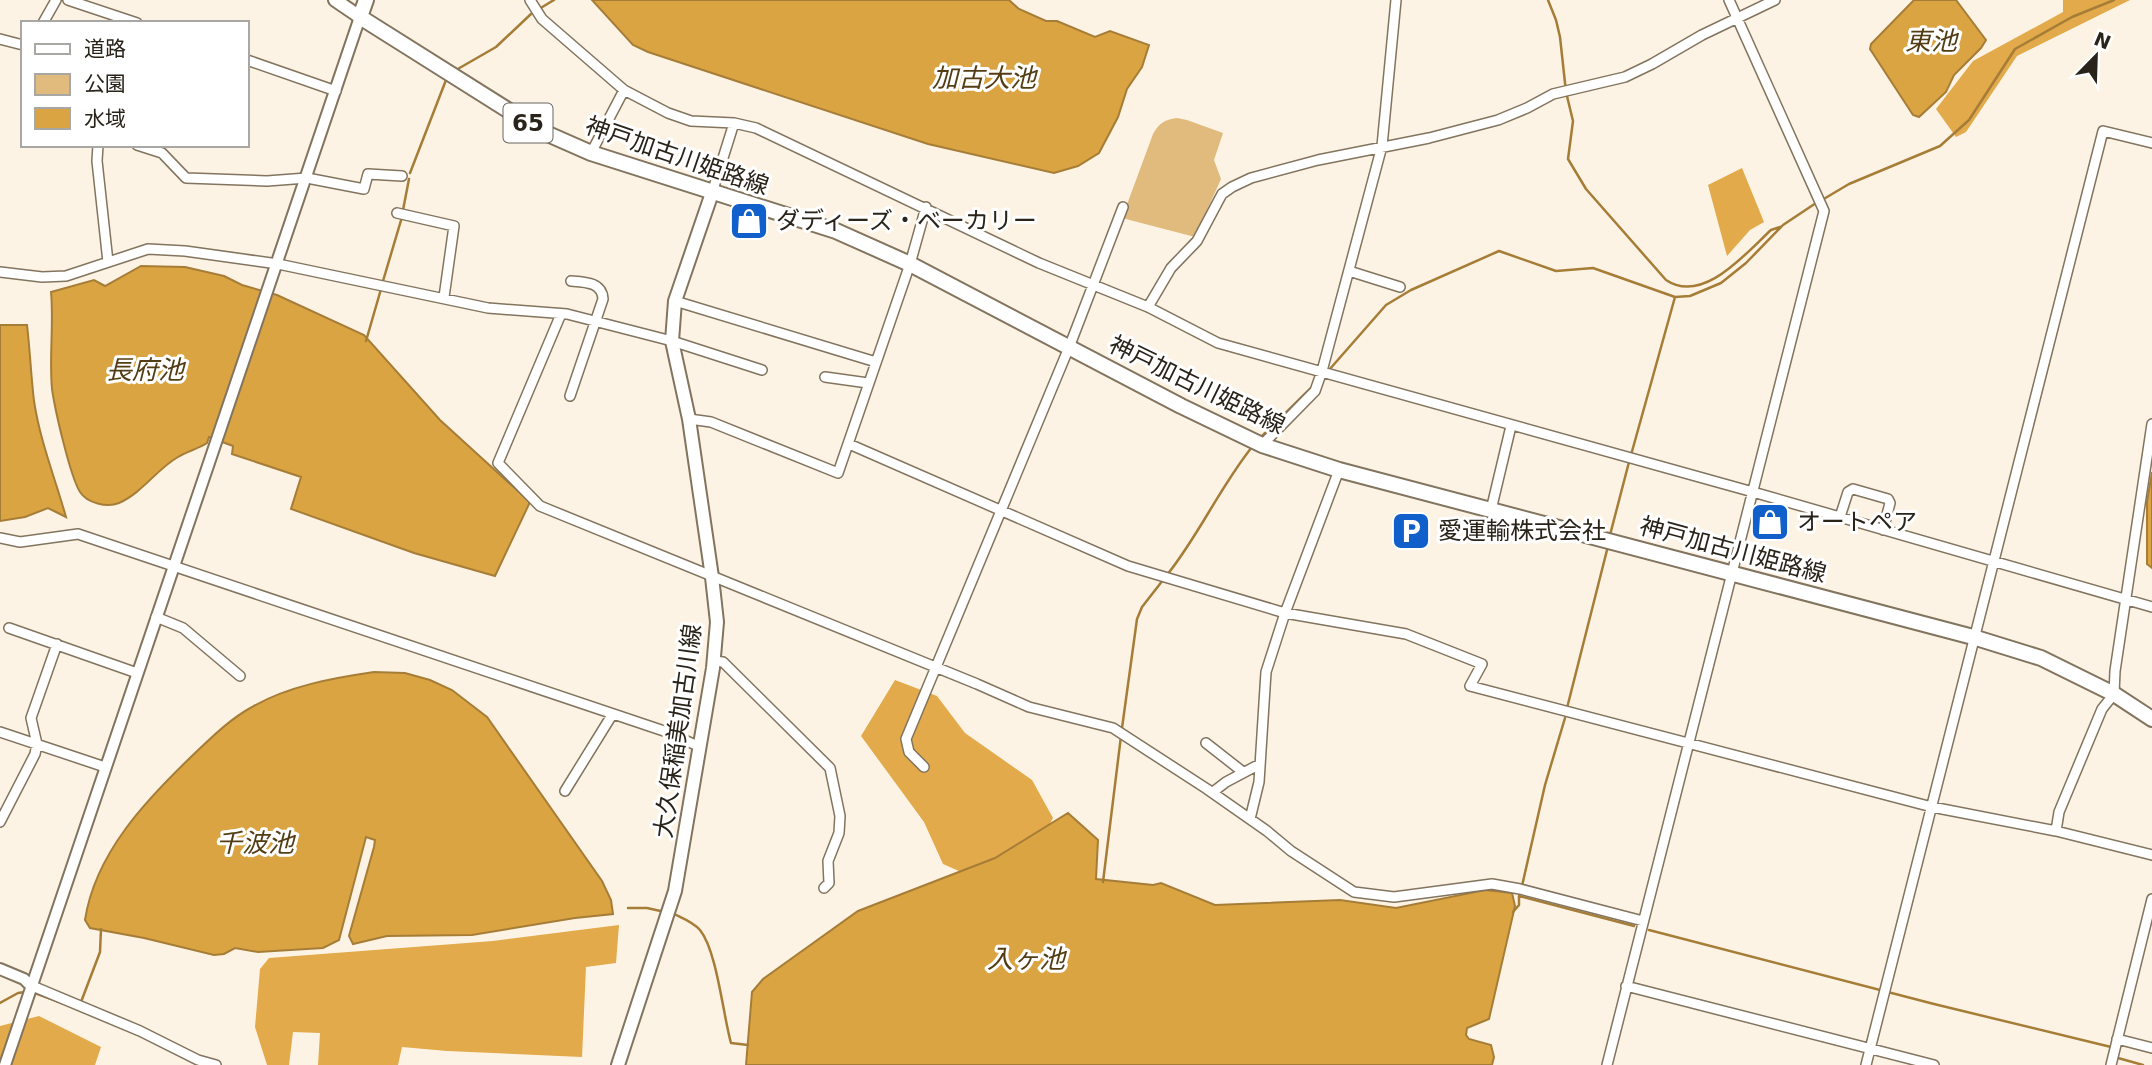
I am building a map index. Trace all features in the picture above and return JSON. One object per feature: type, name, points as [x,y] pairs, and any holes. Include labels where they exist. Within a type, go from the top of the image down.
[{"type":"main road","points":[[335,0],[360,17],[366,0]]},
{"type":"main road","name":"神戸加古川姫路線","points":[[360,17],[541,131],[591,153],[836,231],[910,264],[1181,406],[1262,445],[1339,470],[1973,637],[2041,658],[2114,694],[2152,719]]},
{"type":"main road","name":"大久保稲美加古川線","points":[[618,1065],[675,891],[713,661],[717,622],[712,577],[689,419],[672,341],[675,301],[712,193]]},
{"type":"street","points":[[44,21],[56,0]]},
{"type":"street","points":[[68,0],[130,21]]},
{"type":"street","points":[[530,0],[542,19],[624,90],[668,113],[691,121],[734,123],[756,128],[1039,262],[1148,307],[1218,343],[1753,492],[2152,607]]},
{"type":"street","points":[[1262,445],[1315,391],[1322,371],[1382,146],[1396,0]]},
{"type":"street","points":[[1607,1065],[1824,211],[1730,0]]},
{"type":"street","points":[[1148,307],[1171,268],[1197,241],[1222,194],[1231,187],[1251,178],[1318,160],[1429,138],[1498,120],[1566,90],[1625,77],[1775,0]]},
{"type":"street","points":[[5,1065],[360,17]]},
{"type":"street","points":[[0,39],[21,44]]},
{"type":"street","points":[[248,60],[336,91]]},
{"type":"street","points":[[591,153],[624,90]]},
{"type":"street","points":[[712,193],[734,123]]},
{"type":"street","points":[[1866,1065],[2103,131],[2152,143]]},
{"type":"street","points":[[98,147],[108,262]]},
{"type":"street","points":[[143,147],[162,153],[186,178],[267,181],[307,178],[364,189],[369,174],[402,176]]},
{"type":"street","points":[[689,419],[711,422],[838,473],[910,264],[926,207]]},
{"type":"street","points":[[924,767],[909,752],[906,740],[1070,346],[1123,207]]},
{"type":"street","points":[[397,213],[454,226],[444,297]]},
{"type":"street","points":[[0,272],[42,277],[66,276],[148,249],[185,251],[278,264],[488,308],[561,314],[597,321],[672,341],[762,370]]},
{"type":"street","points":[[1349,271],[1400,287]]},
{"type":"street","points":[[570,396],[603,299],[601,289],[597,285],[571,281]]},
{"type":"street","points":[[675,301],[876,362]]},
{"type":"street","points":[[561,314],[498,463],[540,506],[1028,707],[1113,728],[1213,792],[1291,851],[1354,892],[1394,897],[1492,884],[1643,921]]},
{"type":"street","points":[[825,377],[868,383]]},
{"type":"street","points":[[2056,831],[2059,812],[2102,709],[2114,694],[2125,599],[2152,424]]},
{"type":"street","points":[[1491,510],[1511,426]]},
{"type":"street","points":[[849,444],[1000,512],[1128,565],[1285,613],[1406,634],[1482,664],[1470,686],[1931,807],[2056,831],[2152,855]]},
{"type":"street","points":[[1250,819],[1259,782],[1266,672],[1285,613],[1339,470]]},
{"type":"street","points":[[1840,517],[1848,492],[1853,489],[1888,499],[1890,503],[1883,530]]},
{"type":"street","points":[[0,538],[20,542],[78,534],[664,731],[698,746]]},
{"type":"street","points":[[156,617],[183,628],[240,676]]},
{"type":"street","points":[[9,628],[137,673]]},
{"type":"street","points":[[0,822],[35,754],[37,744],[31,718],[57,644]]},
{"type":"street","points":[[713,661],[723,662],[830,768],[840,816],[839,833],[828,861],[829,883],[824,888]]},
{"type":"street","points":[[565,791],[612,715]]},
{"type":"street","points":[[0,732],[105,767]]},
{"type":"street","points":[[1206,743],[1243,772]]},
{"type":"street","points":[[1213,792],[1260,764]]},
{"type":"street","points":[[2110,1065],[2152,899]]},
{"type":"street","points":[[0,969],[24,979],[30,985],[141,1031],[200,1062],[216,1065]]},
{"type":"street","points":[[1626,986],[1934,1065]]},
{"type":"street","points":[[2117,1040],[2152,1048]]},
{"type":"green space","points":[[1177,118],[1223,133],[1214,160],[1221,179],[1195,237],[1122,218],[1153,134],[1162,123]]},
{"type":"shaded area","points":[[2063,0],[2130,0],[2017,56],[1966,132],[1956,137],[1936,109],[1973,61],[2063,12]]},
{"type":"shaded area","points":[[1742,168],[1764,222],[1750,230],[1727,256],[1708,185]]},
{"type":"shaded area","points":[[895,680],[937,696],[965,733],[1032,780],[1053,818],[1031,859],[968,875],[943,864],[924,822],[861,736]]},
{"type":"shaded area","points":[[619,925],[616,963],[586,967],[582,1057],[402,1047],[398,1065],[318,1065],[320,1033],[293,1032],[289,1065],[267,1065],[255,1027],[260,969],[269,958],[493,941]]},
{"type":"shaded area","points":[[39,1016],[101,1047],[95,1065],[0,1065],[0,1026]]},
{"type":"water","name":"加古大池","points":[[592,0],[1009,0],[1019,9],[1046,21],[1057,21],[1095,37],[1110,31],[1149,45],[1142,67],[1127,89],[1118,117],[1099,153],[1078,166],[1054,173],[928,144],[648,52],[633,45]]},
{"type":"water","name":"東池","points":[[1914,0],[1956,0],[1986,40],[1954,75],[1946,92],[1919,117],[1913,115],[1870,49],[1871,44]]},
{"type":"water","name":"長府池","points":[[141,266],[185,267],[224,276],[242,285],[277,295],[364,335],[440,420],[530,502],[495,576],[414,553],[291,509],[301,477],[232,454],[233,446],[209,437],[207,443],[170,462],[135,493],[119,503],[98,504],[83,496],[76,484],[68,458],[52,389],[51,292],[94,280],[105,286]]},
{"type":"water","points":[[0,325],[27,325],[37,416],[66,517],[48,508],[25,517],[0,521]]},
{"type":"water","points":[[2152,472],[2152,568],[2147,564],[2147,502]]},
{"type":"water","name":"千波池","points":[[374,672],[405,673],[430,680],[452,690],[487,717],[602,881],[611,900],[613,914],[472,935],[387,936],[353,944],[349,936],[375,840],[366,837],[339,940],[323,948],[258,952],[235,948],[224,954],[214,955],[90,928],[85,920],[91,895],[111,850],[141,809],[214,735],[244,712],[280,694],[327,680]]},
{"type":"water","name":"入ヶ池","points":[[1068,813],[1098,840],[1096,879],[1153,885],[1161,883],[1215,905],[1340,900],[1396,908],[1485,890],[1512,893],[1515,906],[1489,1019],[1467,1028],[1466,1035],[1469,1039],[1491,1045],[1494,1057],[1492,1065],[746,1065],[752,992],[763,979],[858,911],[995,858]]},
{"type":"waterway","points":[[539,9],[554,0]]},
{"type":"waterway","points":[[1548,0],[1560,37],[1566,92],[1573,121],[1568,159],[1586,189],[1666,280],[1680,286],[1694,286],[1709,281],[1737,263],[1771,230],[1780,227]]},
{"type":"waterway","points":[[1822,200],[1849,184],[1940,146],[1969,120],[2015,49],[2072,17],[2114,0]]},
{"type":"waterway","points":[[456,70],[496,47],[531,14]]},
{"type":"waterway","points":[[410,173],[446,80]]},
{"type":"waterway","points":[[403,210],[409,179]]},
{"type":"waterway","points":[[1329,370],[1386,305],[1411,290],[1499,251],[1556,271],[1593,268],[1675,297],[1690,296],[1721,283],[1746,263],[1783,225],[1816,203]]},
{"type":"waterway","points":[[383,281],[402,217]]},
{"type":"waterway","points":[[366,341],[381,289]]},
{"type":"waterway","points":[[1631,455],[1675,297]]},
{"type":"waterway","points":[[1261,437],[1313,386]]},
{"type":"waterway","points":[[1167,575],[1252,447]]},
{"type":"waterway","points":[[1610,535],[1629,462]]},
{"type":"waterway","points":[[1567,708],[1607,550]]},
{"type":"waterway","points":[[1122,728],[1137,619],[1142,607],[1163,580]]},
{"type":"waterway","points":[[1522,886],[1545,785],[1565,718]]},
{"type":"waterway","points":[[1103,882],[1121,736]]},
{"type":"waterway","points":[[1513,912],[1519,905],[1519,896],[1634,926]]},
{"type":"waterway","points":[[628,908],[665,912]]},
{"type":"waterway","points":[[672,913],[694,925],[706,940],[715,968],[731,1043],[748,1045]]},
{"type":"waterway","points":[[81,1002],[100,952],[101,929]]},
{"type":"waterway","points":[[1649,930],[2111,1047]]},
{"type":"waterway","points":[[0,1003],[25,992]]},
{"type":"waterway","points":[[32,992],[62,1003]]},
{"type":"waterway","points":[[2117,1055],[2118,1058],[2143,1065]]},
{"type":"place","name":"ダディーズ・ベーカリー","points":[[749,221]]},
{"type":"place","name":"オートペア","points":[[1770,522]]},
{"type":"place","name":"愛運輸株式会社","points":[[1411,531]]}]
